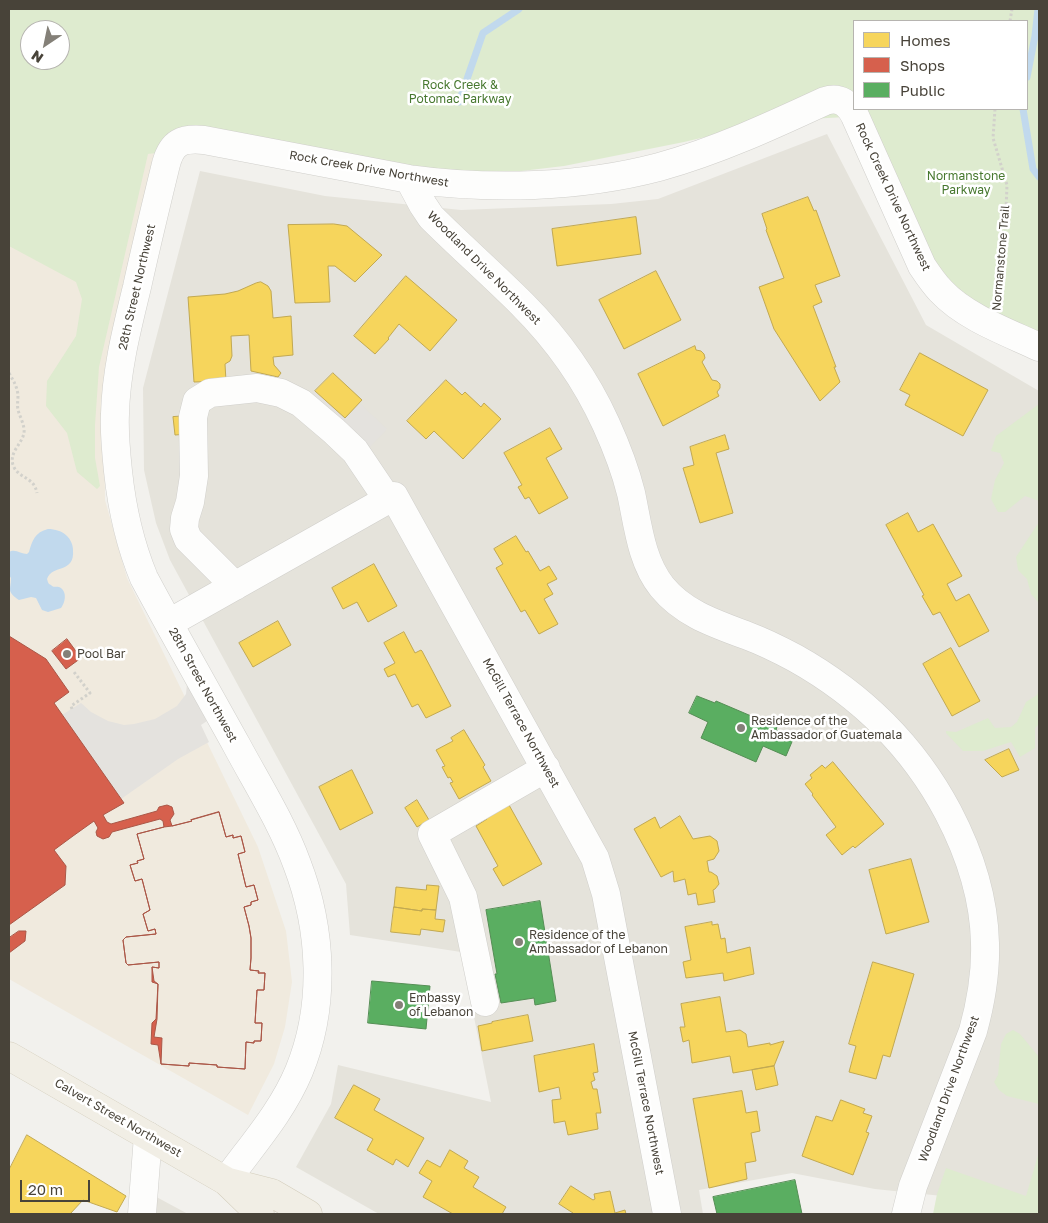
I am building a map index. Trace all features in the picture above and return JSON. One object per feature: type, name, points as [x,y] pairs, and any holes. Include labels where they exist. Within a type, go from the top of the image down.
[{"type":"main road","name":"Calvert Street Northwest","points":[[9,1056],[226,1181],[260,1214]]},
{"type":"main road","name":"Calvert Street Northwest","points":[[226,1181],[272,1194],[308,1214]]},
{"type":"street","name":"Rock Creek Drive Northwest","points":[[166,164],[175,145],[188,139],[196,139],[409,179],[446,184],[510,186],[570,182],[658,167],[768,128],[825,101],[838,99],[847,104],[855,116],[922,266],[935,284],[950,299],[969,312],[1039,347]]},
{"type":"street","name":"28th Street Northwest","points":[[166,164],[122,352],[115,413],[120,493],[127,528],[144,578],[268,801],[289,844],[304,882],[316,935],[318,974],[315,1009],[304,1056],[290,1091],[278,1112],[226,1181]]},
{"type":"street","name":"Woodland Drive Northwest","points":[[409,179],[431,217],[523,305],[556,343],[580,377],[615,446],[629,486],[645,553],[661,585],[675,600],[692,613],[710,623],[763,642],[795,658],[825,677],[870,711],[894,734],[917,762],[939,794],[958,831],[972,866],[981,906],[985,942],[984,977],[973,1031],[913,1186],[906,1214]]},
{"type":"street","points":[[169,623],[235,586],[388,500],[355,451],[334,431],[301,403],[281,393],[257,388],[210,393],[197,401],[193,417],[194,476],[184,529],[188,539],[235,586]]},
{"type":"street","name":"McGill Terrace Northwest","points":[[388,500],[394,496],[595,858],[603,884],[667,1214]]},
{"type":"street","points":[[485,1002],[463,897],[432,834],[546,768]]},
{"type":"street","points":[[142,1214],[148,1136]]},
{"type":"path","name":"Normanstone Trail","points":[[995,110],[993,138],[1007,185],[1005,236],[998,303]]},
{"type":"path","points":[[9,373],[18,393],[17,407],[24,430],[22,439],[10,463],[16,471],[33,482],[37,493]]},
{"type":"path","points":[[9,450],[13,454]]},
{"type":"path","points":[[72,709],[71,706],[90,693],[74,672]]},
{"type":"shaded area","points":[[827,134],[926,325],[1039,391],[1039,1197],[1029,1205],[875,1189],[792,1173],[699,1190],[703,1214],[379,1214],[296,1167],[331,1104],[338,1065],[491,1102],[461,952],[350,935],[346,884],[170,560],[156,523],[144,470],[143,388],[200,171],[325,196],[461,210],[611,204],[658,199]]},
{"type":"shaded area","points":[[154,153],[104,387],[105,500],[127,578],[258,847],[286,931],[292,982],[285,1027],[274,1064],[248,1115],[9,979],[9,162]]},
{"type":"shaded area","points":[[315,391],[345,418],[359,403],[387,429],[370,447],[312,394]]},
{"type":"shaded area","points":[[187,684],[207,721],[201,725],[209,742],[178,759],[121,799],[62,715],[81,703],[91,712],[108,721],[124,725],[155,719],[177,706],[186,694]]},
{"type":"shaded area","points":[[136,1186],[188,1214],[129,1214]]},
{"type":"green space","name":"Rock Creek & Potomac Parkway","points":[[9,9],[1039,9],[1039,353],[968,318],[846,117],[773,121],[684,142],[564,166],[470,177],[194,141],[166,152],[148,154],[99,367],[95,425],[95,458],[100,486],[97,489],[77,472],[67,433],[46,406],[47,381],[76,336],[82,299],[76,282],[9,246]]},
{"type":"green space","points":[[1039,404],[1039,501],[1025,496],[1005,512],[998,512],[991,499],[995,480],[1004,463],[1000,453],[991,451],[996,436]]},
{"type":"green space","points":[[1039,522],[1038,602],[1031,594],[1027,579],[1018,570],[1016,557]]},
{"type":"green space","points":[[1039,689],[1039,724],[1035,728],[1035,748],[1020,757],[1011,742],[983,751],[963,751],[946,733],[946,731],[956,732],[988,718],[995,728],[1011,727],[1017,722],[1026,702],[1037,695]]},
{"type":"green space","points":[[1013,1030],[1020,1034],[1039,1057],[1039,1104],[1007,1096],[999,1090],[994,1082],[998,1075],[1001,1044],[1006,1034]]},
{"type":"green space","points":[[1039,1152],[1039,1214],[933,1214],[937,1194],[946,1168],[1026,1196]]},
{"type":"water","points":[[48,529],[58,531],[68,537],[73,550],[73,558],[67,566],[53,572],[47,579],[50,585],[59,587],[65,594],[64,603],[61,608],[48,612],[42,610],[36,598],[31,597],[19,600],[11,592],[9,552],[16,551],[27,554],[37,535]]},
{"type":"building: Homes","points":[[808,197],[814,211],[816,210],[840,276],[815,285],[822,302],[813,306],[840,382],[820,401],[774,329],[759,287],[784,278],[762,214]]},
{"type":"building: Homes","points":[[636,217],[641,254],[557,266],[552,229]]},
{"type":"building: Homes","points":[[334,224],[347,226],[382,255],[355,282],[335,266],[328,266],[330,302],[295,303],[288,225]]},
{"type":"building: Homes","points":[[656,271],[681,320],[624,349],[599,300]]},
{"type":"building: Homes","points":[[406,276],[457,320],[430,351],[399,324],[389,339],[375,354],[354,336]]},
{"type":"building: Homes","points":[[261,282],[268,286],[271,291],[273,318],[291,316],[293,355],[273,357],[274,365],[281,373],[278,377],[251,371],[249,335],[231,336],[232,356],[230,361],[225,364],[226,381],[194,382],[188,297],[225,294]]},
{"type":"building: Homes","points":[[695,346],[696,350],[704,354],[705,358],[702,362],[712,380],[720,384],[717,392],[719,396],[663,426],[638,374]]},
{"type":"building: Homes","points":[[920,353],[988,390],[963,436],[905,405],[910,395],[900,390]]},
{"type":"building: Homes","points":[[333,373],[362,400],[345,418],[315,391]]},
{"type":"building: Homes","points":[[446,380],[462,395],[465,392],[481,407],[484,403],[501,419],[463,459],[434,431],[426,439],[407,421]]},
{"type":"building: Homes","points":[[187,416],[188,434],[175,435],[173,417]]},
{"type":"building: Homes","points":[[550,428],[562,449],[546,458],[568,498],[539,514],[529,497],[525,499],[518,487],[522,485],[504,453]]},
{"type":"building: Homes","points":[[725,435],[729,449],[716,453],[733,513],[700,523],[683,468],[694,465],[690,447]]},
{"type":"building: Homes","points":[[908,513],[918,532],[933,524],[962,576],[947,584],[956,601],[969,594],[989,631],[959,647],[940,612],[933,615],[886,525]]},
{"type":"building: Homes","points":[[516,536],[540,571],[549,566],[557,579],[547,584],[553,594],[544,599],[558,624],[539,634],[525,610],[521,612],[496,568],[503,564],[494,549]]},
{"type":"building: Homes","points":[[374,564],[397,606],[368,622],[357,602],[343,609],[332,588]]},
{"type":"building: Homes","points":[[278,621],[291,645],[253,667],[239,643]]},
{"type":"building: Homes","points":[[404,632],[415,653],[422,651],[451,706],[426,718],[418,704],[412,707],[395,674],[388,677],[384,669],[395,663],[384,643]]},
{"type":"building: Homes","points":[[951,648],[980,701],[952,716],[923,664]]},
{"type":"building: Homes","points":[[464,730],[485,765],[483,767],[491,781],[459,799],[450,783],[453,782],[450,777],[448,778],[442,767],[445,766],[436,750],[453,741],[451,738]]},
{"type":"building: Homes","points":[[1009,749],[1019,770],[1002,777],[985,760]]},
{"type":"building: Homes","points":[[833,762],[884,824],[855,848],[853,846],[842,855],[826,835],[836,827],[805,784],[812,778],[810,775],[822,765],[825,768]]},
{"type":"building: Homes","points":[[352,770],[373,813],[340,830],[319,787]]},
{"type":"building: Homes","points":[[417,800],[429,820],[417,827],[405,808]]},
{"type":"building: Homes","points":[[509,805],[542,864],[503,886],[493,869],[498,866],[476,826]]},
{"type":"building: Homes","points":[[680,816],[693,839],[710,836],[717,841],[719,851],[714,859],[707,861],[709,872],[717,876],[719,884],[713,890],[715,902],[698,905],[696,893],[688,895],[685,879],[674,882],[673,871],[661,877],[634,829],[655,817],[660,828]]},
{"type":"building: Homes","points":[[911,859],[929,922],[886,934],[869,870]]},
{"type":"building: Homes","points":[[427,885],[439,886],[436,910],[422,909],[422,911],[394,907],[396,887],[426,890]]},
{"type":"building: Homes","points":[[394,907],[422,911],[422,909],[436,910],[435,919],[445,920],[443,932],[421,929],[420,935],[391,932]]},
{"type":"building: Homes","points":[[712,922],[712,925],[718,924],[721,939],[725,938],[727,953],[750,947],[754,974],[724,981],[723,973],[686,978],[683,962],[691,960],[685,927]]},
{"type":"building: Homes","points":[[873,962],[914,974],[890,1057],[883,1055],[876,1079],[849,1072],[856,1046],[849,1044]]},
{"type":"building: Homes","points":[[720,997],[726,1032],[740,1030],[746,1034],[748,1047],[770,1043],[770,1045],[784,1041],[774,1066],[733,1073],[730,1056],[692,1063],[689,1040],[683,1042],[680,1027],[685,1027],[681,1004]]},
{"type":"building: Homes","points":[[528,1015],[533,1041],[482,1051],[478,1026]]},
{"type":"building: Homes","points":[[594,1044],[598,1072],[593,1073],[595,1080],[591,1082],[593,1089],[597,1089],[601,1113],[596,1113],[598,1129],[568,1135],[565,1121],[554,1123],[552,1100],[561,1099],[559,1087],[539,1092],[534,1056]]},
{"type":"building: Homes","points":[[774,1066],[778,1085],[756,1090],[752,1070]]},
{"type":"building: Homes","points":[[354,1085],[380,1099],[374,1110],[424,1138],[408,1167],[396,1159],[393,1165],[367,1150],[373,1139],[335,1118]]},
{"type":"building: Homes","points":[[742,1091],[746,1113],[757,1111],[760,1131],[751,1133],[756,1161],[745,1163],[747,1179],[709,1188],[693,1099]]},
{"type":"building: Homes","points":[[841,1100],[865,1109],[863,1113],[872,1116],[866,1132],[869,1133],[853,1175],[802,1156],[816,1116],[832,1121]]},
{"type":"building: Homes","points":[[27,1135],[126,1196],[117,1212],[83,1200],[70,1214],[9,1214],[9,1170]]},
{"type":"building: Homes","points":[[450,1150],[468,1161],[464,1168],[479,1177],[473,1187],[506,1207],[502,1214],[453,1214],[423,1197],[432,1181],[419,1173],[427,1160],[440,1167]]},
{"type":"building: Homes","points":[[571,1186],[593,1200],[595,1199],[594,1194],[610,1191],[615,1213],[625,1210],[626,1214],[573,1214],[559,1204]]},
{"type":"building: Shops","points":[[9,636],[46,659],[69,692],[54,703],[124,803],[103,815],[107,822],[111,824],[157,811],[159,807],[167,805],[172,807],[174,814],[170,820],[172,826],[219,812],[226,837],[233,835],[233,838],[241,836],[245,852],[238,854],[246,887],[254,885],[258,900],[244,907],[251,938],[250,970],[265,973],[264,990],[257,990],[255,1023],[262,1023],[261,1041],[254,1041],[254,1043],[246,1042],[245,1069],[189,1063],[189,1066],[161,1064],[158,1045],[151,1044],[152,1023],[156,1019],[158,984],[152,982],[152,967],[159,968],[159,962],[128,965],[126,963],[123,940],[126,937],[156,934],[155,929],[148,931],[143,914],[150,910],[142,879],[135,881],[130,865],[144,859],[137,834],[164,827],[163,821],[160,819],[112,832],[109,837],[103,839],[97,836],[98,828],[94,821],[54,850],[66,866],[65,885],[9,925]]},
{"type":"building: Shops","name":"Pool Bar","points":[[67,639],[81,658],[66,669],[52,651]]},
{"type":"building: Shops","points":[[219,812],[226,837],[233,835],[233,838],[241,836],[245,852],[238,854],[246,887],[254,885],[258,900],[244,907],[251,938],[250,970],[265,973],[264,990],[257,990],[255,1023],[262,1023],[261,1041],[254,1041],[254,1043],[246,1042],[245,1069],[189,1063],[189,1066],[161,1064],[162,1038],[154,1037],[157,1019],[158,984],[154,981],[152,967],[159,968],[159,962],[128,965],[126,963],[123,940],[126,937],[156,934],[155,929],[148,931],[143,914],[150,910],[142,879],[135,881],[130,865],[144,859],[137,834],[192,821]]},
{"type":"building: Shops","points":[[19,931],[26,931],[25,941],[9,953],[9,938]]},
{"type":"building: Public","name":"Residence of the Ambassador of Guatemala","points":[[697,696],[715,703],[716,701],[777,727],[776,730],[794,737],[786,756],[763,746],[756,762],[701,738],[708,722],[689,713]]},
{"type":"building: Public","name":"Residence of the Ambassador of Lebanon","points":[[540,901],[556,1001],[535,1005],[534,998],[501,1003],[486,910]]},
{"type":"building: Public","name":"Embassy of Lebanon","points":[[372,981],[430,986],[426,1029],[368,1023]]},
{"type":"building: Public","points":[[795,1180],[802,1214],[717,1214],[713,1197]]},
{"type":"waterway","points":[[459,102],[483,33],[519,9]]},
{"type":"waterway","points":[[1028,72],[1038,9]]},
{"type":"waterway","points":[[1023,110],[1033,169],[1039,177]]},
{"type":"place","name":"Pool Bar","points":[[67,654]]},
{"type":"place","name":"Residence of the Ambassador of Guatemala","points":[[741,728]]},
{"type":"place","name":"Residence of the Ambassador of Lebanon","points":[[519,942]]},
{"type":"place","name":"Embassy of Lebanon","points":[[399,1005]]},
{"type":"park label","name":"Normanstone Parkway","points":[[966,183]]}]
